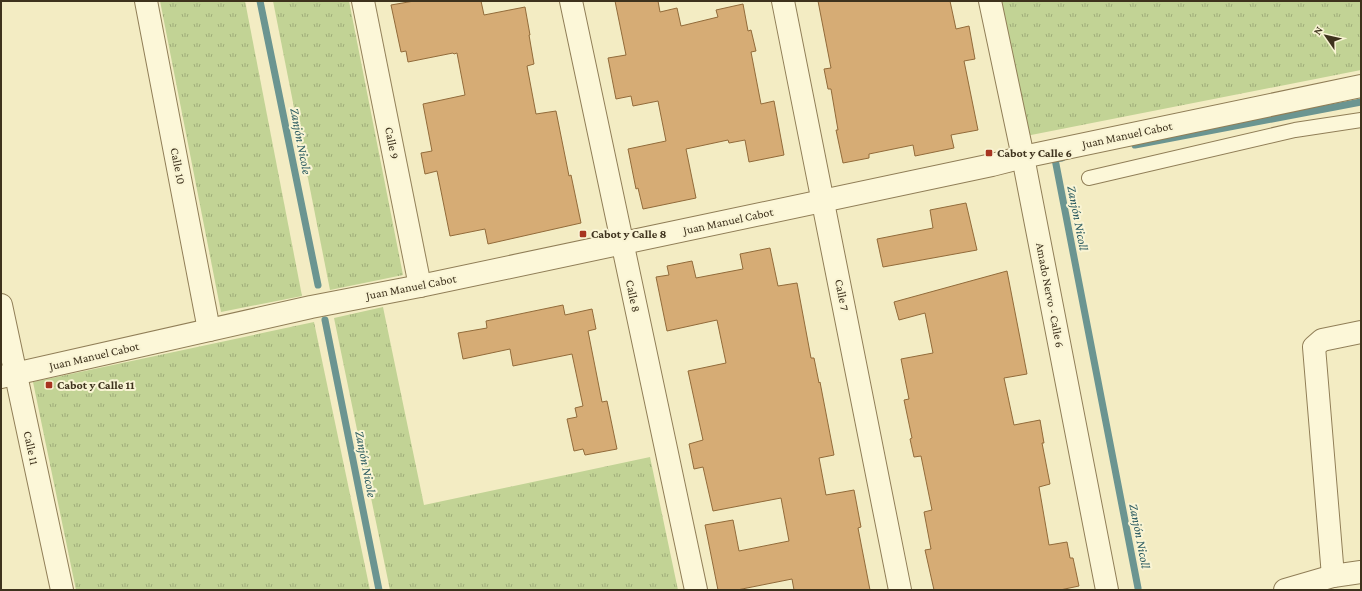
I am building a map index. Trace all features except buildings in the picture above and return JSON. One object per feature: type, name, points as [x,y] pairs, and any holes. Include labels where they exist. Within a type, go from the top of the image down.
[{"type":"street","name":"Calle 10","points":[[146,1],[209,330]]},
{"type":"street","name":"Calle 9","points":[[363,1],[420,286]]},
{"type":"street","name":"Calle 8","points":[[571,1],[696,590]]},
{"type":"street","name":"Calle 7","points":[[783,1],[900,590]]},
{"type":"street","name":"Amado Nervo - Calle 6","points":[[990,1],[1023,157],[1107,590]]},
{"type":"street","name":"Juan Manuel Cabot","points":[[8,375],[311,307],[420,286],[1361,86]]},
{"type":"street","name":"Calle 11","points":[[1,305],[8,375],[62,590]]},
{"type":"street","points":[[1333,576],[1314,346],[1322,340],[1361,332]]},
{"type":"street","points":[[1284,590],[1333,576],[1361,572]]},
{"type":"lane","points":[[1089,178],[1295,130],[1361,120]]},
{"type":"green space","points":[[160,1],[245,1],[302,296],[221,312]]},
{"type":"green space","points":[[273,1],[349,1],[403,275],[330,290]]},
{"type":"green space","points":[[1000,1],[1361,1],[1361,70],[1026,136]]},
{"type":"green space","points":[[383,307],[424,505],[650,457],[678,590],[390,590],[334,318]]},
{"type":"green space","points":[[314,322],[370,590],[76,590],[33,382]]},
{"type":"waterway","name":"Zanjón Nicole","points":[[260,1],[318,285]]},
{"type":"waterway","name":"Zanjón Nicoll","points":[[1135,145],[1361,102]]},
{"type":"waterway","name":"Zanjón Nicoll","points":[[1062,158],[1055,159],[1138,588]]},
{"type":"waterway","name":"Zanjón Nicole","points":[[325,320],[379,590]]},
{"type":"place","name":"Cabot y Calle 6","points":[[989,153]]},
{"type":"place","name":"Cabot y Calle 8","points":[[583,234]]},
{"type":"place","name":"Cabot y Calle 11","points":[[49,385]]}]
